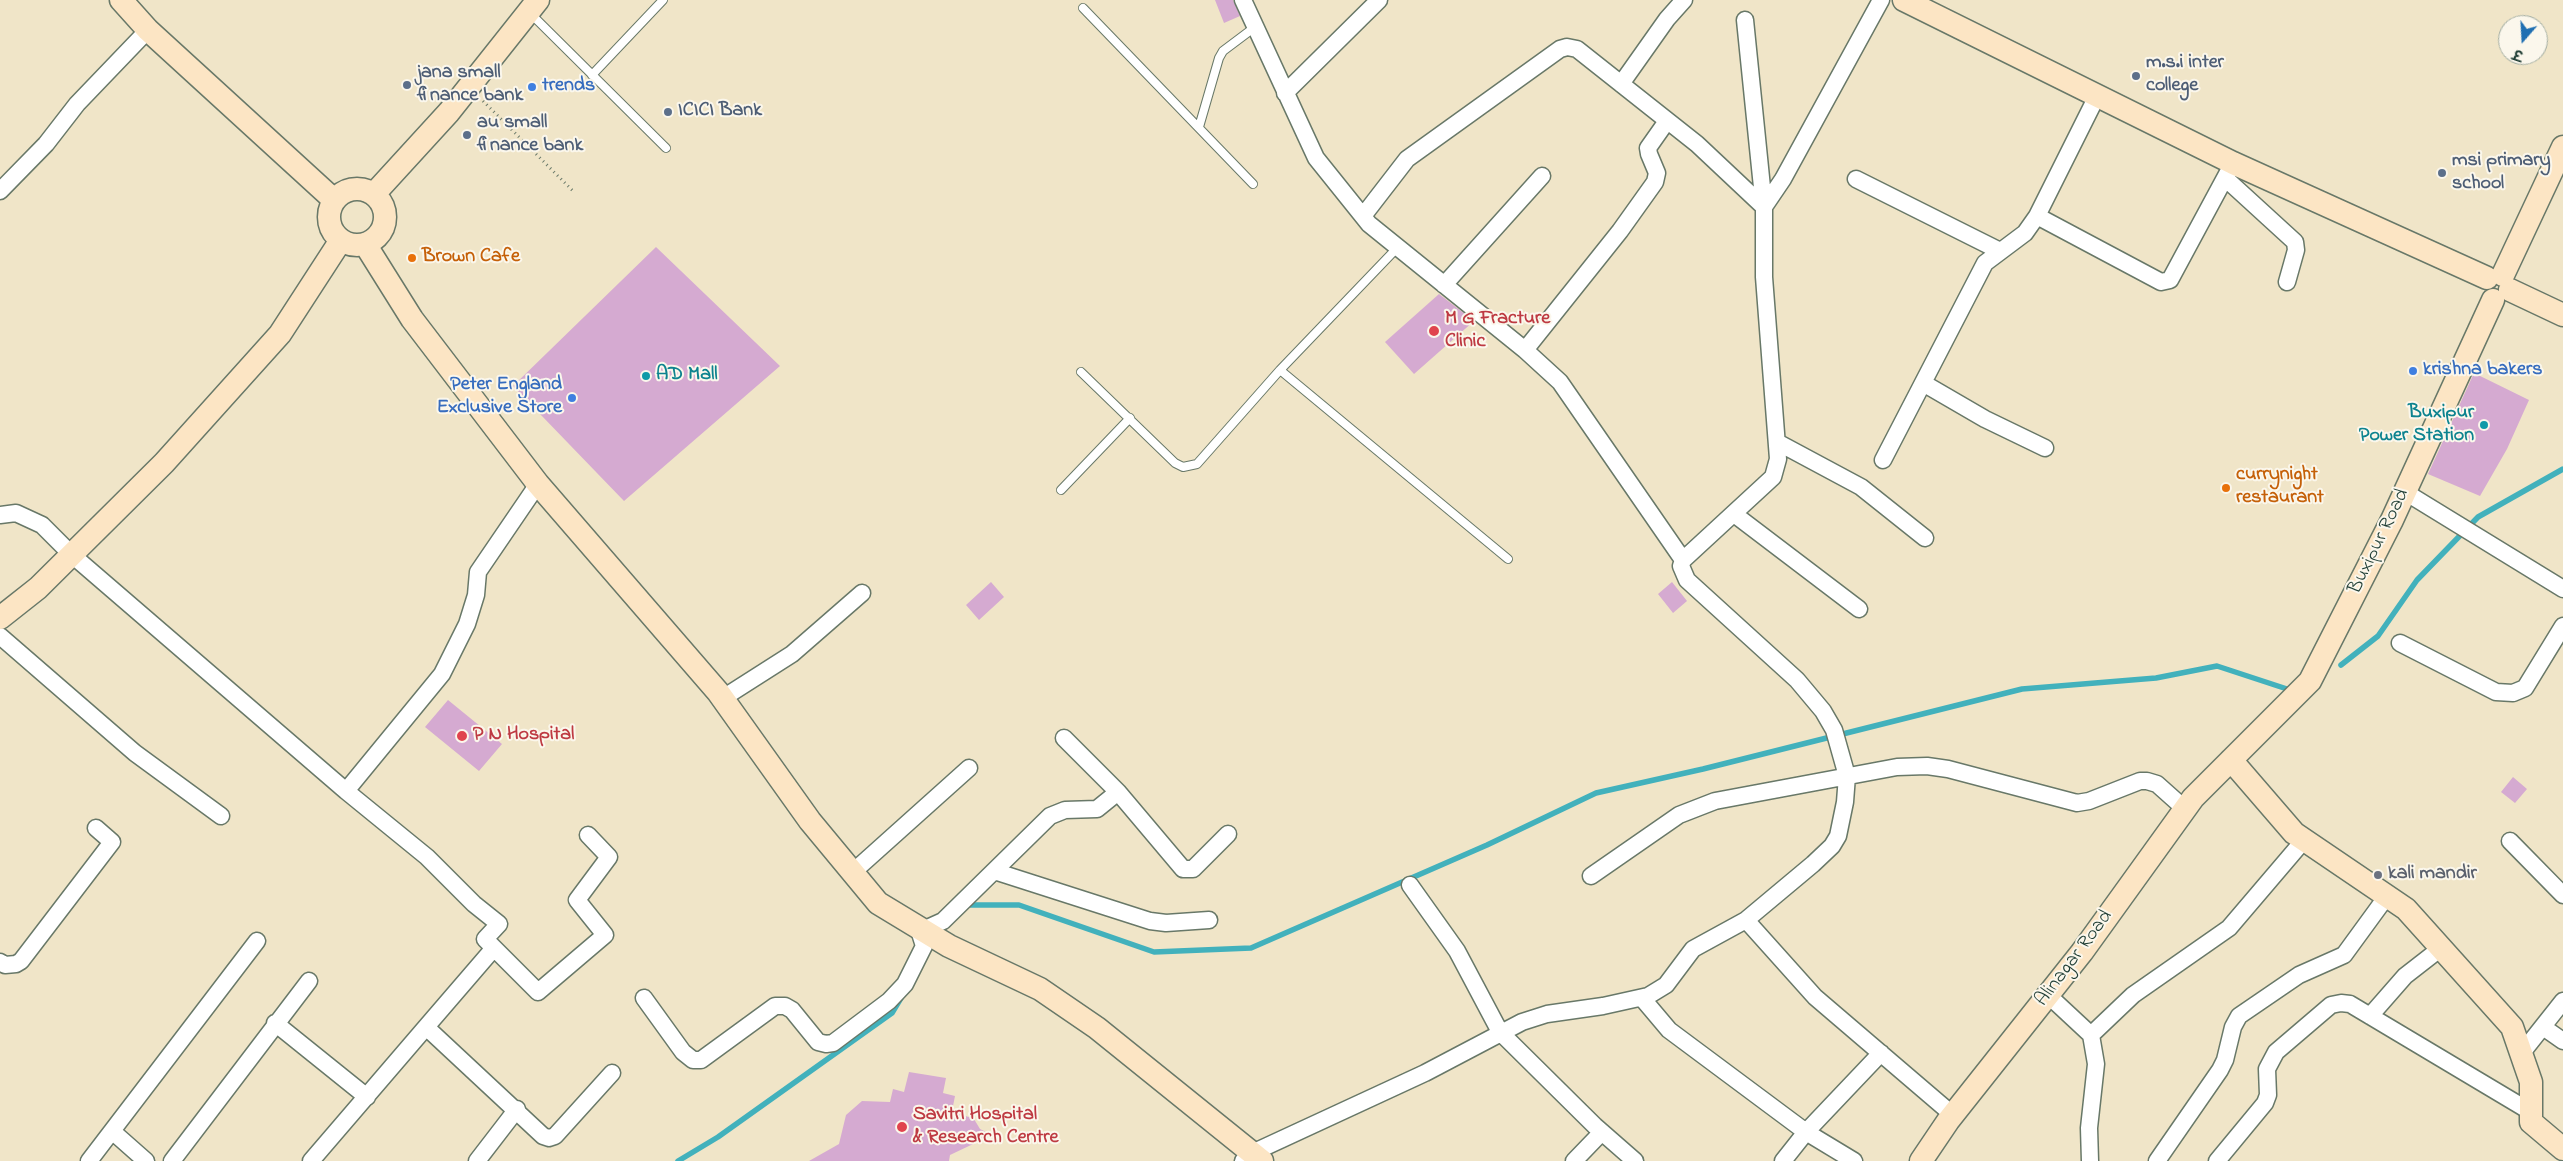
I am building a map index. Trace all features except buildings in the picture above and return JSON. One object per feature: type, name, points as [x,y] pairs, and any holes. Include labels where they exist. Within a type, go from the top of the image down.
[{"type":"main road","points":[[121,0],[148,30],[334,200]]},
{"type":"main road","points":[[1904,0],[2097,96],[2229,171],[2563,315]]},
{"type":"main road","points":[[374,194],[448,112],[533,6]]},
{"type":"main road","name":"Buxipur Road","points":[[2231,760],[2310,681],[2406,492],[2498,286],[2563,147]]},
{"type":"main road","points":[[357,189],[374,194],[384,208],[384,226],[374,240],[365,244],[349,244],[334,234],[329,217],[334,200],[348,190],[357,189]]},
{"type":"main road","points":[[0,618],[38,588],[164,463],[280,334],[341,240]]},
{"type":"main road","points":[[365,244],[412,319],[538,484],[723,698],[810,821],[878,903],[949,946],[1040,989],[1096,1028],[1252,1158]]},
{"type":"main road","points":[[2231,760],[2294,834],[2406,909],[2512,1027],[2531,1082],[2531,1122],[2563,1149]]},
{"type":"main road","name":"Alinagar Road","points":[[1921,1161],[1953,1114],[2082,952],[2185,809],[2231,760]]},
{"type":"street","points":[[1243,0],[1316,158],[1363,216],[1398,247],[1525,350],[1560,382],[1683,560]]},
{"type":"street","points":[[1285,93],[1379,0]]},
{"type":"street","points":[[1621,84],[1667,19],[1684,0]]},
{"type":"street","points":[[1764,207],[1783,179],[1880,0]]},
{"type":"street","points":[[1252,1158],[1425,1073],[1500,1032],[1547,1014],[1642,998],[1666,985],[1693,949],[1746,920],[1832,846],[1842,819],[1847,776],[1837,736],[1823,711],[1797,680],[1687,580],[1681,566],[1683,560],[1773,477],[1778,459],[1764,277],[1764,207],[1745,20]]},
{"type":"street","points":[[0,191],[46,144],[77,104],[148,30]]},
{"type":"street","points":[[1363,216],[1407,159],[1560,49],[1567,47],[1577,50],[1697,144],[1764,207]]},
{"type":"street","points":[[1884,460],[1985,263],[2025,233],[2037,216],[2097,96]]},
{"type":"street","points":[[1525,350],[1620,231],[1656,182],[1657,173],[1648,148],[1667,120]]},
{"type":"street","points":[[2037,216],[2161,282],[2170,280],[2229,171],[2295,242],[2296,250],[2287,282]]},
{"type":"street","points":[[1444,285],[1542,176]]},
{"type":"street","points":[[1856,179],[2000,251]]},
{"type":"street","points":[[1923,384],[1985,419],[2045,448]]},
{"type":"street","points":[[1777,442],[1861,487],[1925,538]]},
{"type":"street","points":[[346,791],[442,674],[469,617],[476,596],[478,572],[538,484]]},
{"type":"street","points":[[2406,492],[2563,589]]},
{"type":"street","points":[[0,515],[16,513],[42,525],[71,554],[346,791],[427,857],[474,904],[499,924],[485,939],[538,992],[605,935],[577,900],[610,857],[588,836]]},
{"type":"street","points":[[1734,514],[1859,609]]},
{"type":"street","points":[[723,698],[792,654],[862,593]]},
{"type":"street","points":[[2400,643],[2496,692],[2513,693],[2525,688],[2563,626]]},
{"type":"street","points":[[0,636],[135,753],[220,816]]},
{"type":"street","points":[[1064,738],[1118,792],[1184,869],[1193,869],[1228,834]]},
{"type":"street","points":[[1591,876],[1679,815],[1715,801],[1897,767],[1926,766],[1948,769],[2077,803],[2089,801],[2140,781],[2147,781],[2156,784],[2185,809]]},
{"type":"street","points":[[853,872],[969,768]]},
{"type":"street","points":[[644,998],[683,1052],[693,1060],[701,1060],[775,1006],[785,1006],[792,1010],[818,1042],[833,1043],[889,1001],[905,984],[924,946],[926,932],[943,921],[1050,816],[1065,810],[1097,809],[1118,792]]},
{"type":"street","points":[[0,962],[10,965],[21,961],[112,842],[96,828]]},
{"type":"street","points":[[2091,1035],[2133,995],[2229,928],[2304,840]]},
{"type":"street","points":[[2510,842],[2563,895]]},
{"type":"street","points":[[994,871],[1150,921],[1166,923],[1209,920]]},
{"type":"street","points":[[1410,884],[1457,951],[1500,1032],[1602,1132],[1635,1161]]},
{"type":"street","points":[[2157,1161],[2220,1070],[2225,1060],[2233,1027],[2239,1016],[2299,974],[2344,955],[2387,896]]},
{"type":"street","points":[[1746,920],[1798,980],[1953,1114]]},
{"type":"street","points":[[89,1161],[257,941]]},
{"type":"street","points":[[311,1161],[494,948]]},
{"type":"street","points":[[2370,1016],[2405,976],[2441,948]]},
{"type":"street","points":[[172,1161],[275,1023],[309,981]]},
{"type":"street","points":[[2048,995],[2091,1035],[2096,1064],[2089,1128],[2090,1161]]},
{"type":"street","points":[[1642,998],[1670,1030],[1806,1132],[1854,1161]]},
{"type":"street","points":[[2522,1054],[2563,1001]]},
{"type":"street","points":[[2217,1161],[2265,1103],[2268,1095],[2267,1069],[2276,1052],[2331,1005],[2350,1004],[2531,1112]]},
{"type":"street","points":[[275,1023],[367,1097]]},
{"type":"street","points":[[426,1027],[517,1109],[543,1136],[549,1138],[555,1136],[612,1073]]},
{"type":"street","points":[[2542,1027],[2563,1041]]},
{"type":"street","points":[[1784,1161],[1806,1132],[1881,1053]]},
{"type":"street","points":[[477,1161],[517,1109]]},
{"type":"street","points":[[112,1131],[146,1161]]},
{"type":"street","points":[[1574,1161],[1602,1132]]},
{"type":"lane","points":[[592,74],[663,0]]},
{"type":"lane","points":[[533,6],[592,74],[666,148]]},
{"type":"lane","points":[[1083,8],[1253,184]]},
{"type":"lane","points":[[1199,127],[1219,58],[1223,52],[1255,27]]},
{"type":"lane","points":[[1081,372],[1175,463],[1183,467],[1190,467],[1197,464],[1280,370],[1398,247]]},
{"type":"lane","points":[[1280,370],[1508,559]]},
{"type":"lane","points":[[1061,490],[1130,418]]},
{"type":"path","points":[[476,94],[573,191]]},
{"type":"waterway","points":[[2341,665],[2378,636],[2417,580],[2478,517],[2563,469]]},
{"type":"waterway","points":[[965,905],[1019,905],[1154,952],[1251,948],[1487,845],[1596,793],[1703,769],[2022,689],[2156,678],[2217,666],[2287,689]]},
{"type":"waterway","points":[[678,1161],[718,1137],[892,1013],[901,998]]},
{"type":"place","name":"m.s.i inter college","points":[[2136,76]]},
{"type":"place","name":"jana small finance bank","points":[[407,85]]},
{"type":"place","name":"trends","points":[[532,87]]},
{"type":"place","name":"ICICI Bank","points":[[668,112]]},
{"type":"place","name":"au small finance bank","points":[[467,135]]},
{"type":"place","name":"msi primary school","points":[[2442,173]]},
{"type":"place","name":"Brown Cafe","points":[[412,258]]},
{"type":"place","name":"M G Fracture Clinic","points":[[1434,331]]},
{"type":"place","name":"krishna bakers","points":[[2413,371]]},
{"type":"place","name":"AD Mall","points":[[646,376]]},
{"type":"place","name":"Peter England Exclusive Store","points":[[572,398]]},
{"type":"place","name":"Buxipur Power Station","points":[[2484,425]]},
{"type":"place","name":"currynight restaurant","points":[[2226,488]]},
{"type":"place","name":"P N Hospital","points":[[462,736]]},
{"type":"place","name":"kali mandir","points":[[2378,875]]},
{"type":"place","name":"Savitri Hospital & Research Centre","points":[[902,1127]]}]
